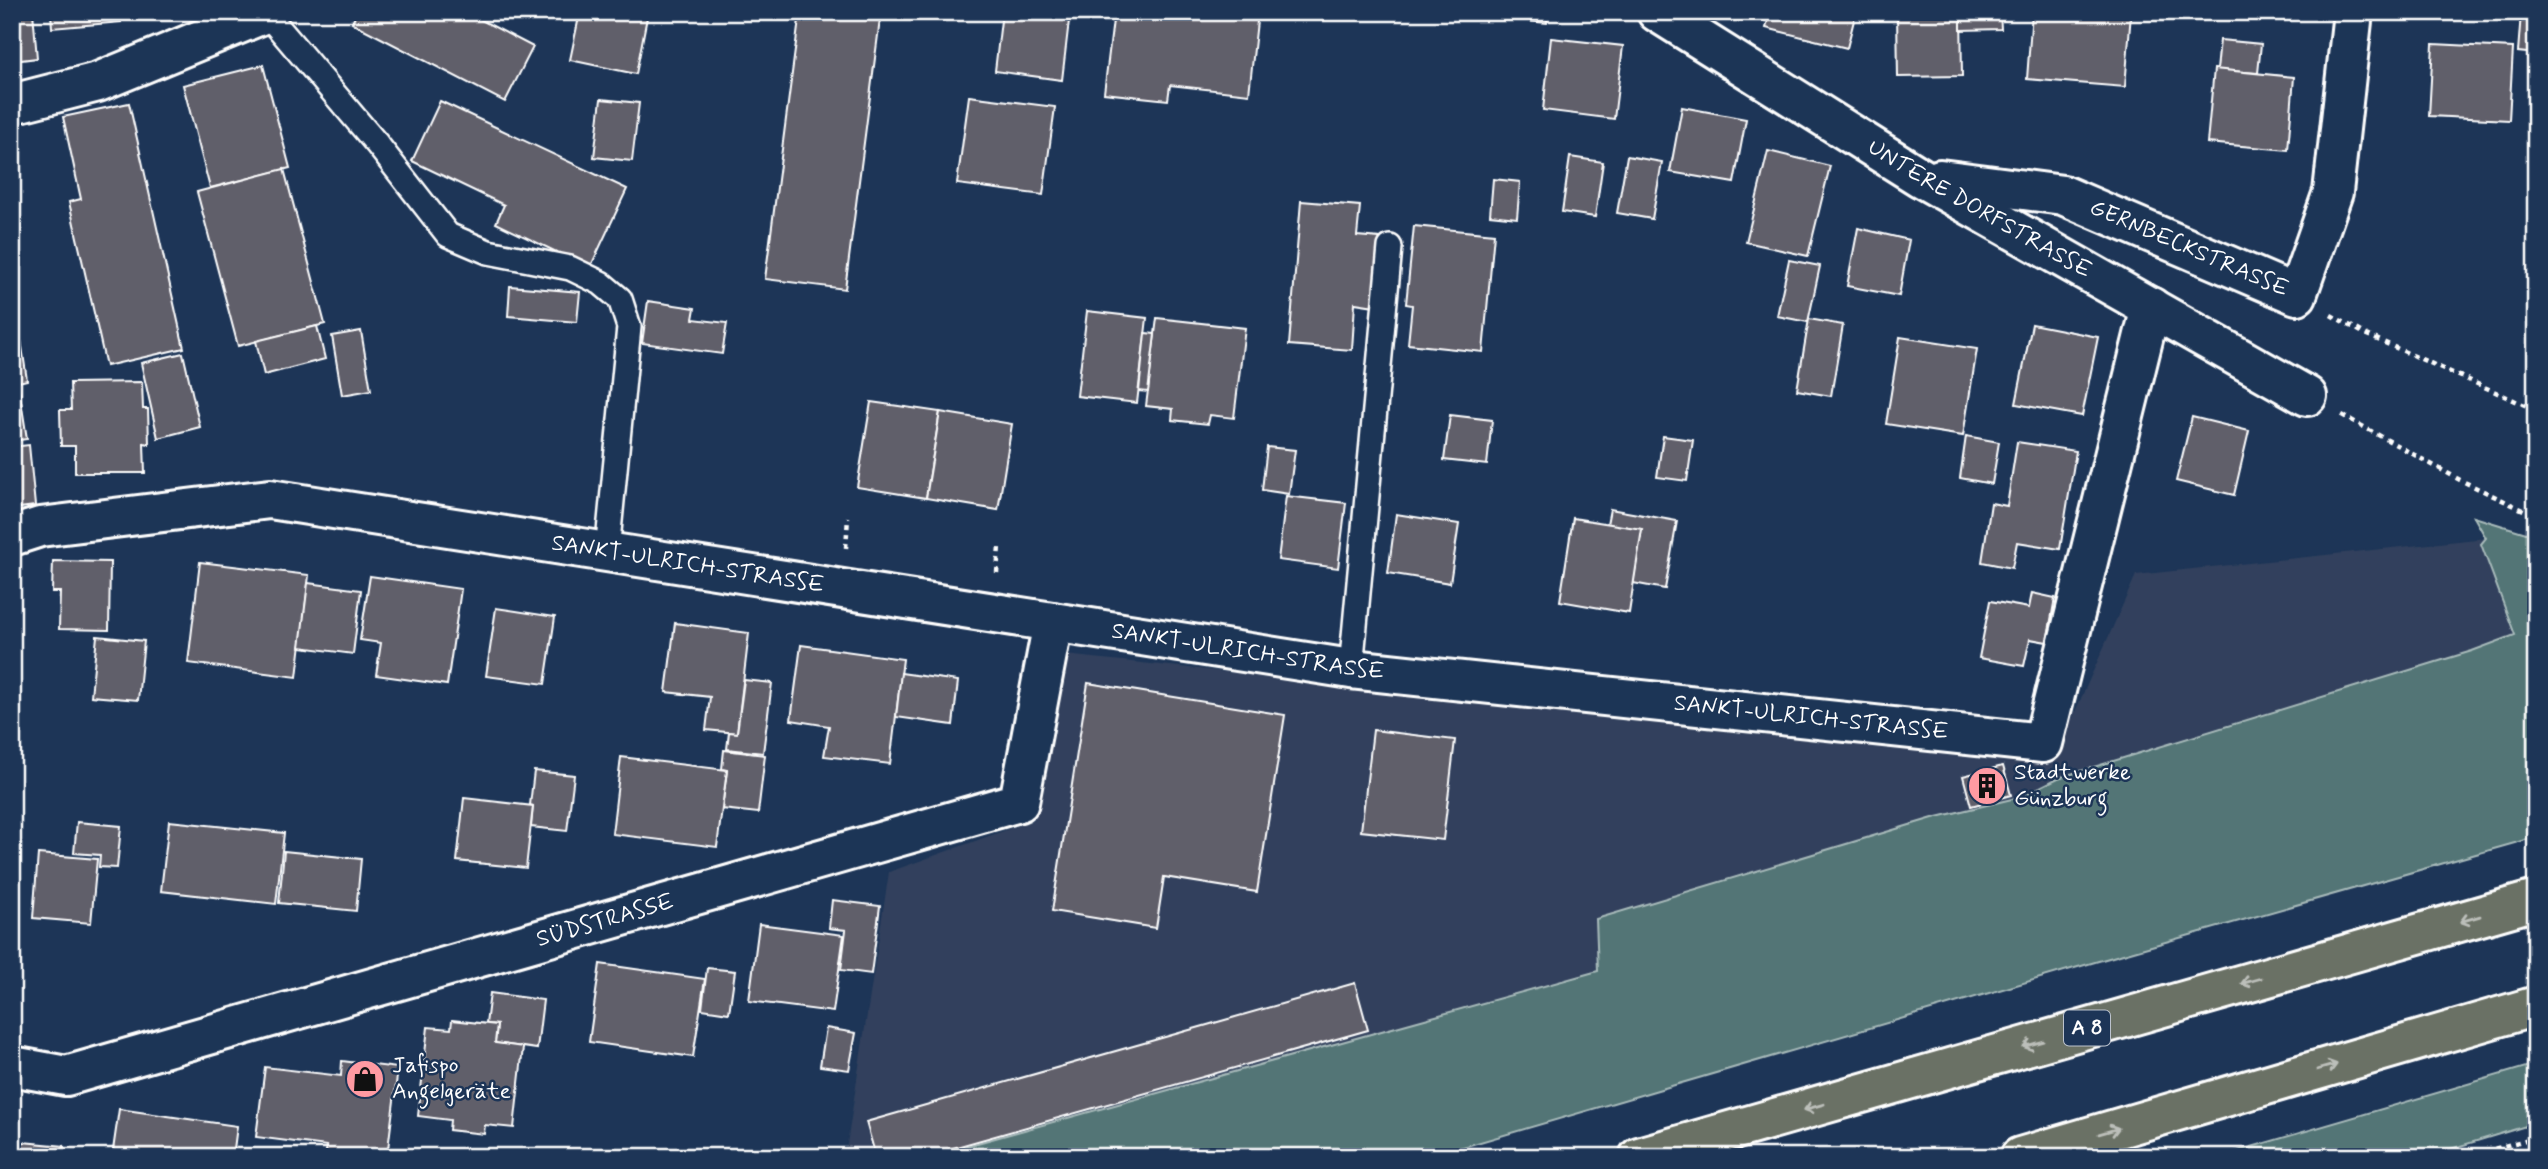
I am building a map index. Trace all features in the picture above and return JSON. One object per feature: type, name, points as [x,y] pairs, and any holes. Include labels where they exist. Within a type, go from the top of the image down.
[{"type":"highway","name":"A 8","points":[[1639,1157],[2536,900]]},
{"type":"highway","points":[[2020,1157],[2536,1006]]},
{"type":"street","name":"UNTERE DORFSTRASSE","points":[[1657,12],[1920,177],[2307,396]]},
{"type":"street","name":"GERNBECKSTRASSE","points":[[1920,177],[2063,195],[2297,295],[2333,192],[2353,12]]},
{"type":"street","points":[[12,104],[98,82],[267,13]]},
{"type":"street","name":"SANKT-ULRICH-STRASSE","points":[[12,536],[40,527],[270,499],[1351,669],[2043,743],[2151,307]]},
{"type":"street","name":"SÜDSTRASSE","points":[[12,1066],[66,1076],[1019,802],[1053,622]]},
{"type":"lane","points":[[267,13],[377,144],[448,235],[488,252],[570,268],[601,283],[620,299],[629,327],[607,552]]},
{"type":"lane","points":[[1351,669],[1390,247]]},
{"type":"path","points":[[2297,295],[2367,335],[2536,410]]},
{"type":"path","points":[[2307,396],[2460,480],[2536,516]]},
{"type":"path","points":[[2466,1157],[2536,1137]]},
{"type":"shaded area","points":[[2486,538],[2481,544],[2516,635],[2472,651],[2058,778],[2020,797],[1933,818],[1596,919],[1599,971],[927,1157],[845,1157],[889,872],[1034,820],[1065,655],[2054,759],[2136,575]]},
{"type":"green space","points":[[2474,517],[2536,536],[2536,837],[2102,960],[1429,1157],[927,1157],[1598,971],[1596,919],[1933,818],[2020,797],[2058,778],[2472,651],[2515,635],[2481,544],[2486,538]]},
{"type":"green space","points":[[2536,1064],[2536,1123],[2424,1157],[2217,1157]]},
{"type":"building","points":[[12,12],[33,12],[37,58],[12,61]]},
{"type":"building","points":[[51,12],[120,12],[121,22],[52,28]]},
{"type":"building","points":[[357,12],[466,12],[533,47],[505,102],[352,23]]},
{"type":"building","points":[[580,12],[648,12],[636,74],[570,60]]},
{"type":"building","points":[[800,12],[881,12],[845,289],[765,279]]},
{"type":"building","points":[[1002,12],[1070,12],[1062,80],[995,71]]},
{"type":"building","points":[[1114,12],[1258,12],[1249,94],[1170,85],[1168,100],[1104,93]]},
{"type":"building","points":[[1487,12],[1548,12],[1547,23],[1487,17]]},
{"type":"building","points":[[1770,12],[1856,12],[1847,48],[1766,28]]},
{"type":"building","points":[[1897,12],[1961,12],[1962,76],[1898,77]]},
{"type":"building","points":[[1961,12],[2000,12],[2001,29],[1961,30]]},
{"type":"building","points":[[2032,12],[2131,13],[2125,87],[2027,79]]},
{"type":"building","points":[[2521,13],[2536,14],[2536,54],[2518,52]]},
{"type":"building","points":[[1551,38],[1623,46],[1614,119],[1543,110]]},
{"type":"building","points":[[2220,40],[2261,44],[2258,73],[2217,70]]},
{"type":"building","points":[[2433,44],[2513,48],[2509,120],[2429,116]]},
{"type":"building","points":[[263,65],[290,168],[210,188],[183,85]]},
{"type":"building","points":[[2214,69],[2294,77],[2288,150],[2207,143]]},
{"type":"building","points":[[969,96],[1055,107],[1043,195],[957,184]]},
{"type":"building","points":[[601,99],[639,103],[632,161],[594,157]]},
{"type":"building","points":[[440,101],[627,189],[590,268],[496,223],[504,205],[412,161]]},
{"type":"building","points":[[129,103],[184,348],[106,366],[69,202],[81,199],[63,117]]},
{"type":"building","points":[[1682,107],[1746,119],[1734,183],[1670,172]]},
{"type":"building","points":[[1768,151],[1830,166],[1808,256],[1746,242]]},
{"type":"building","points":[[1627,156],[1662,162],[1652,219],[1617,213]]},
{"type":"building","points":[[1570,157],[1603,162],[1595,217],[1562,212]]},
{"type":"building","points":[[284,169],[325,324],[238,346],[197,192]]},
{"type":"building","points":[[1493,179],[1520,182],[1517,218],[1490,215]]},
{"type":"building","points":[[1301,201],[1360,206],[1357,236],[1380,238],[1375,306],[1355,303],[1352,350],[1289,345]]},
{"type":"building","points":[[1414,226],[1494,234],[1483,352],[1408,344],[1412,305],[1406,304]]},
{"type":"building","points":[[1858,228],[1909,240],[1899,296],[1847,286]]},
{"type":"building","points":[[1789,260],[1820,266],[1808,322],[1777,316]]},
{"type":"building","points":[[510,286],[580,292],[577,322],[508,316]]},
{"type":"building","points":[[648,301],[695,308],[693,319],[727,323],[722,354],[642,343]]},
{"type":"building","points":[[1087,311],[1147,318],[1137,403],[1077,396]]},
{"type":"building","points":[[1157,318],[1245,328],[1234,418],[1210,415],[1208,424],[1172,420],[1173,409],[1146,406]]},
{"type":"building","points":[[1809,319],[1843,325],[1831,396],[1797,390]]},
{"type":"building","points":[[18,320],[27,380],[18,382],[17,375],[12,376],[12,321]]},
{"type":"building","points":[[2032,324],[2098,337],[2082,416],[2016,404]]},
{"type":"building","points":[[317,326],[325,359],[264,375],[256,341]]},
{"type":"building","points":[[361,331],[371,390],[342,395],[332,336]]},
{"type":"building","points":[[1145,333],[1155,334],[1148,392],[1139,391]]},
{"type":"building","points":[[1900,337],[1977,349],[1963,436],[1886,424]]},
{"type":"building","points":[[183,353],[200,427],[158,438],[141,363]]},
{"type":"building","points":[[17,375],[27,439],[12,441],[12,376]]},
{"type":"building","points":[[142,382],[143,409],[148,409],[149,444],[144,443],[145,473],[75,473],[75,446],[61,446],[60,410],[71,410],[70,383]]},
{"type":"building","points":[[871,402],[940,412],[926,498],[857,487]]},
{"type":"building","points":[[940,412],[1012,424],[998,510],[926,498]]},
{"type":"building","points":[[1450,415],[1492,420],[1487,465],[1444,460]]},
{"type":"building","points":[[2192,417],[2249,431],[2234,495],[2176,481]]},
{"type":"building","points":[[1663,436],[1693,440],[1687,481],[1657,477]]},
{"type":"building","points":[[1966,436],[1999,442],[1992,484],[1960,478]]},
{"type":"building","points":[[2017,442],[2076,451],[2060,549],[2017,542],[2012,568],[1982,562],[1991,503],[2007,506]]},
{"type":"building","points":[[29,445],[35,506],[12,509],[12,447]]},
{"type":"building","points":[[1267,447],[1295,450],[1289,494],[1262,490]]},
{"type":"building","points":[[1286,496],[1346,503],[1338,568],[1278,560]]},
{"type":"building","points":[[1610,509],[1677,521],[1665,589],[1633,583],[1642,529],[1607,524]]},
{"type":"building","points":[[1396,514],[1459,524],[1450,583],[1388,573]]},
{"type":"building","points":[[1573,518],[1642,529],[1629,613],[1560,601]]},
{"type":"building","points":[[53,561],[110,562],[109,630],[59,629],[60,592],[52,592]]},
{"type":"building","points":[[200,562],[309,575],[297,677],[188,663]]},
{"type":"building","points":[[370,576],[461,589],[447,685],[376,675],[381,643],[360,640]]},
{"type":"building","points":[[308,583],[361,590],[353,654],[300,647]]},
{"type":"building","points":[[2032,593],[2055,598],[2047,642],[2030,639],[2024,666],[1979,658],[1990,601],[2029,608]]},
{"type":"building","points":[[496,608],[555,617],[545,684],[486,676]]},
{"type":"building","points":[[675,623],[749,633],[737,733],[706,730],[710,697],[666,692]]},
{"type":"building","points":[[97,636],[144,641],[138,700],[91,696]]},
{"type":"building","points":[[801,645],[903,659],[890,764],[824,756],[829,726],[791,720]]},
{"type":"building","points":[[901,673],[958,681],[953,725],[896,717]]},
{"type":"building","points":[[744,680],[772,683],[763,753],[727,749],[729,732],[737,733]]},
{"type":"building","points":[[1088,683],[1285,715],[1257,892],[1164,877],[1156,928],[1052,911]]},
{"type":"building","points":[[1373,730],[1455,740],[1443,840],[1361,831]]},
{"type":"building","points":[[724,750],[765,755],[758,813],[722,809],[727,770],[722,769]]},
{"type":"building","points":[[621,757],[727,770],[717,847],[612,834]]},
{"type":"building","name":"Stadtwerke Günzburg","points":[[2003,766],[2011,795],[1971,806],[1963,776]]},
{"type":"building","points":[[534,771],[574,775],[567,831],[531,827],[533,806],[530,805]]},
{"type":"building","points":[[464,798],[533,806],[526,868],[457,861]]},
{"type":"building","points":[[169,821],[284,833],[276,904],[161,891]]},
{"type":"building","points":[[77,822],[121,826],[117,868],[99,867],[100,855],[74,853]]},
{"type":"building","points":[[284,851],[361,859],[356,911],[279,903]]},
{"type":"building","points":[[38,854],[97,859],[91,923],[33,918]]},
{"type":"building","points":[[832,900],[880,906],[871,974],[841,970],[846,930],[829,928]]},
{"type":"building","points":[[759,924],[844,935],[833,1012],[749,1001]]},
{"type":"building","points":[[600,964],[705,979],[693,1057],[589,1042]]},
{"type":"building","points":[[707,968],[735,971],[729,1013],[702,1009]]},
{"type":"building","points":[[1355,983],[1368,1030],[921,1157],[876,1157],[866,1122]]},
{"type":"building","points":[[490,993],[543,1000],[537,1049],[495,1043],[497,1025],[486,1024]]},
{"type":"building","points":[[452,1020],[497,1025],[495,1043],[523,1047],[514,1128],[485,1125],[484,1134],[449,1130],[450,1120],[418,1116],[428,1027],[451,1029]]},
{"type":"building","points":[[826,1028],[856,1033],[849,1070],[820,1066]]},
{"type":"building","points":[[342,1061],[398,1068],[387,1157],[325,1157],[327,1146],[256,1137],[265,1067],[341,1076]]},
{"type":"building","points":[[119,1109],[237,1126],[233,1157],[112,1157]]},
{"type":"building","points":[[12,1141],[64,1146],[63,1157],[12,1157]]},
{"type":"place","name":"Stadtwerke Günzburg","points":[[1987,786]]},
{"type":"place","name":"Jafispo Angelgeräte","points":[[365,1079]]}]
